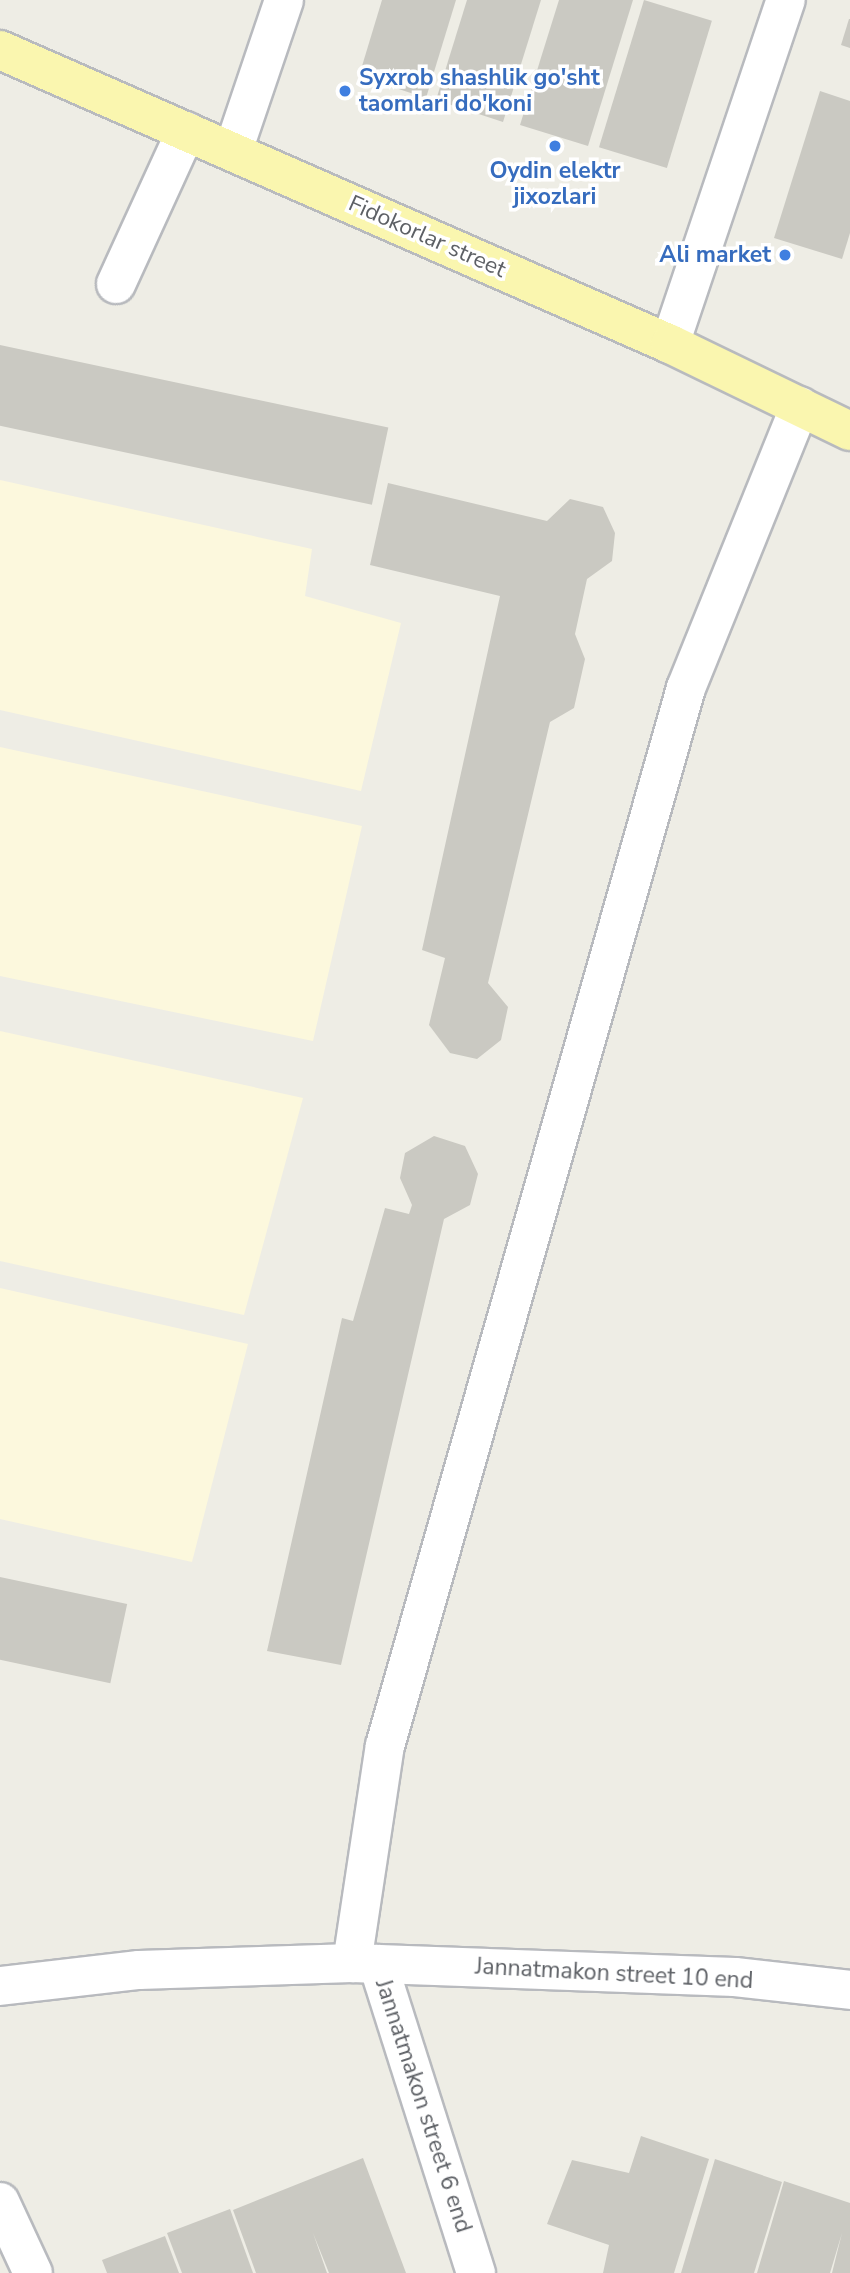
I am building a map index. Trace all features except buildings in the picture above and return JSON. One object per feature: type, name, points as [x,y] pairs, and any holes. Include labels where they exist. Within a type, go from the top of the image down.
[{"type":"main road","name":"Fidokorlar street","points":[[0,50],[670,344],[850,431]]},
{"type":"street","points":[[233,151],[284,0]]},
{"type":"street","points":[[670,344],[786,0]]},
{"type":"street","points":[[116,284],[186,131]]},
{"type":"street","points":[[365,1963],[386,1746],[682,701],[800,406]]},
{"type":"street","name":"Jannatmakon street 10 end","points":[[0,1986],[139,1970],[365,1963],[735,1977],[850,1990]]},
{"type":"street","name":"Jannatmakon street 6 end","points":[[365,1963],[476,2273]]},
{"type":"street","points":[[0,2202],[33,2273]]},
{"type":"shaded area","points":[[0,480],[312,549],[305,596],[401,623],[361,791],[0,710]]},
{"type":"shaded area","points":[[0,747],[362,826],[313,1041],[0,976]]},
{"type":"shaded area","points":[[0,1031],[303,1098],[244,1315],[0,1261]]},
{"type":"shaded area","points":[[0,1288],[248,1344],[192,1562],[0,1519]]},
{"type":"place","name":"Syxrob shashlik go'sht taomlari do'koni","points":[[345,91]]},
{"type":"place","name":"Oydin elektr jixozlari","points":[[555,146]]},
{"type":"place","name":"Ali market","points":[[785,255]]}]
